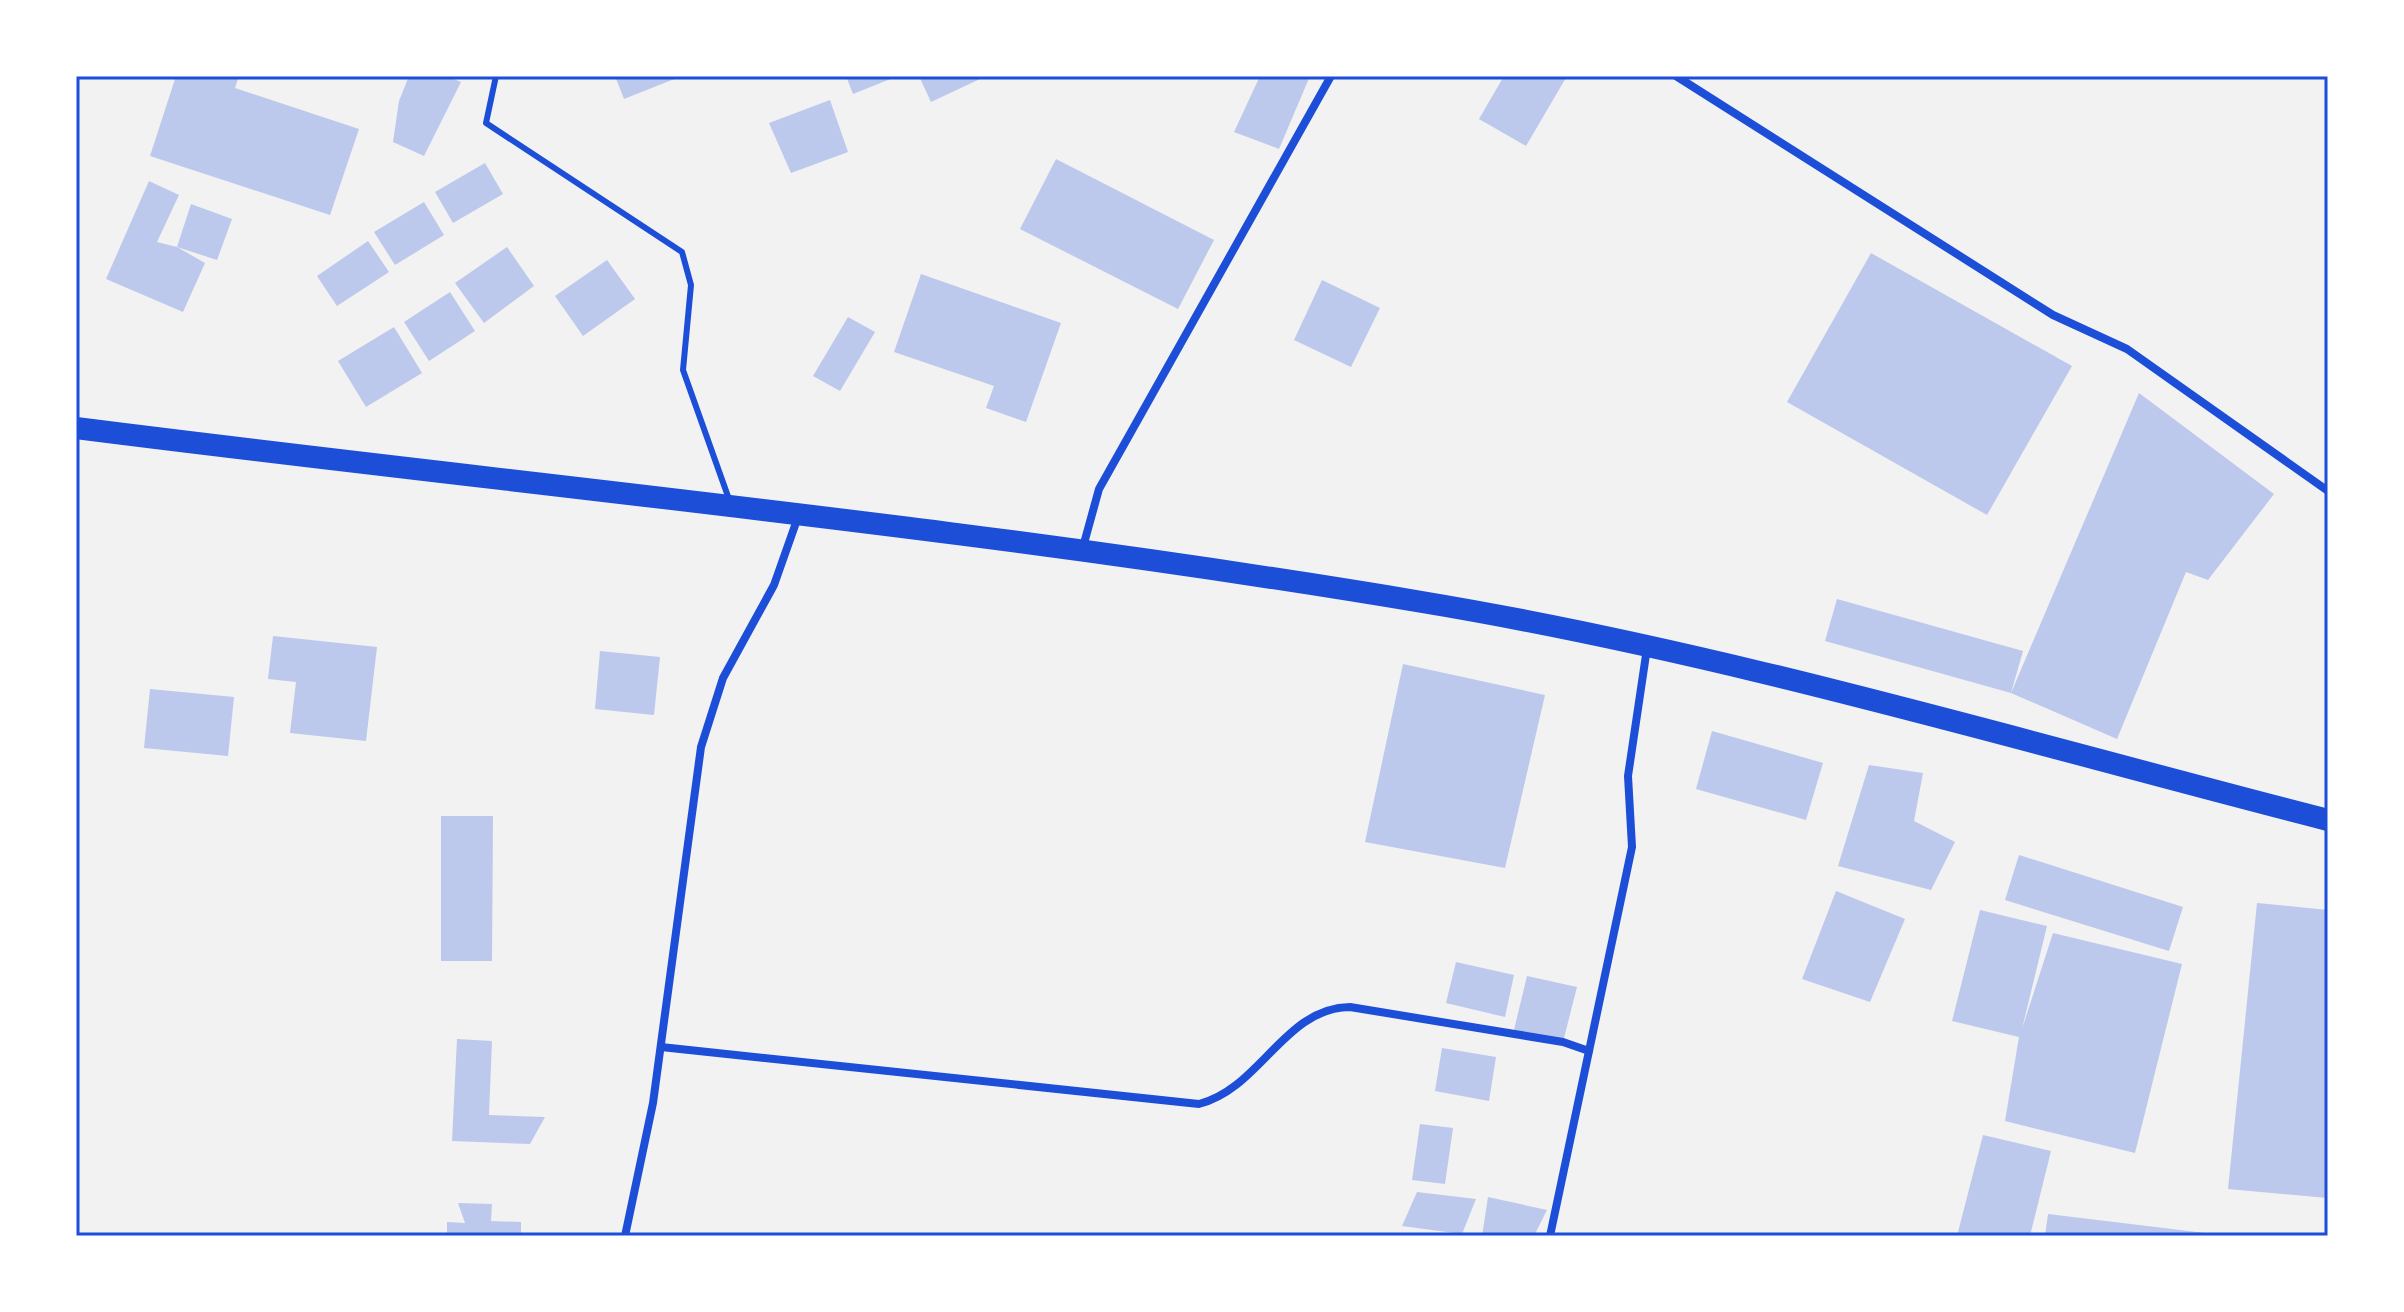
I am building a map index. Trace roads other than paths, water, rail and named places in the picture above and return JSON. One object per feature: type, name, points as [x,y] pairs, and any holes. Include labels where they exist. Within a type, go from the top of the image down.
[{"type":"highway","points":[[76,428],[1082,552],[1427,602],[1802,680],[2328,820]]},
{"type":"street","points":[[1082,552],[1099,489],[1331,76]]},
{"type":"street","points":[[1676,76],[2053,315],[2127,349],[2328,491]]},
{"type":"street","points":[[625,1236],[661,1047],[701,747],[723,678],[774,585],[799,516]]},
{"type":"street","points":[[1550,1236],[1632,847],[1628,776],[1647,648]]},
{"type":"street","points":[[661,1047],[1199,1104],[1225,1096],[1298,1025],[1328,1007],[1350,1007],[1548,1040],[1589,1051]]},
{"type":"lane","points":[[496,76],[486,123],[682,252],[691,285],[683,370],[733,509]]}]
